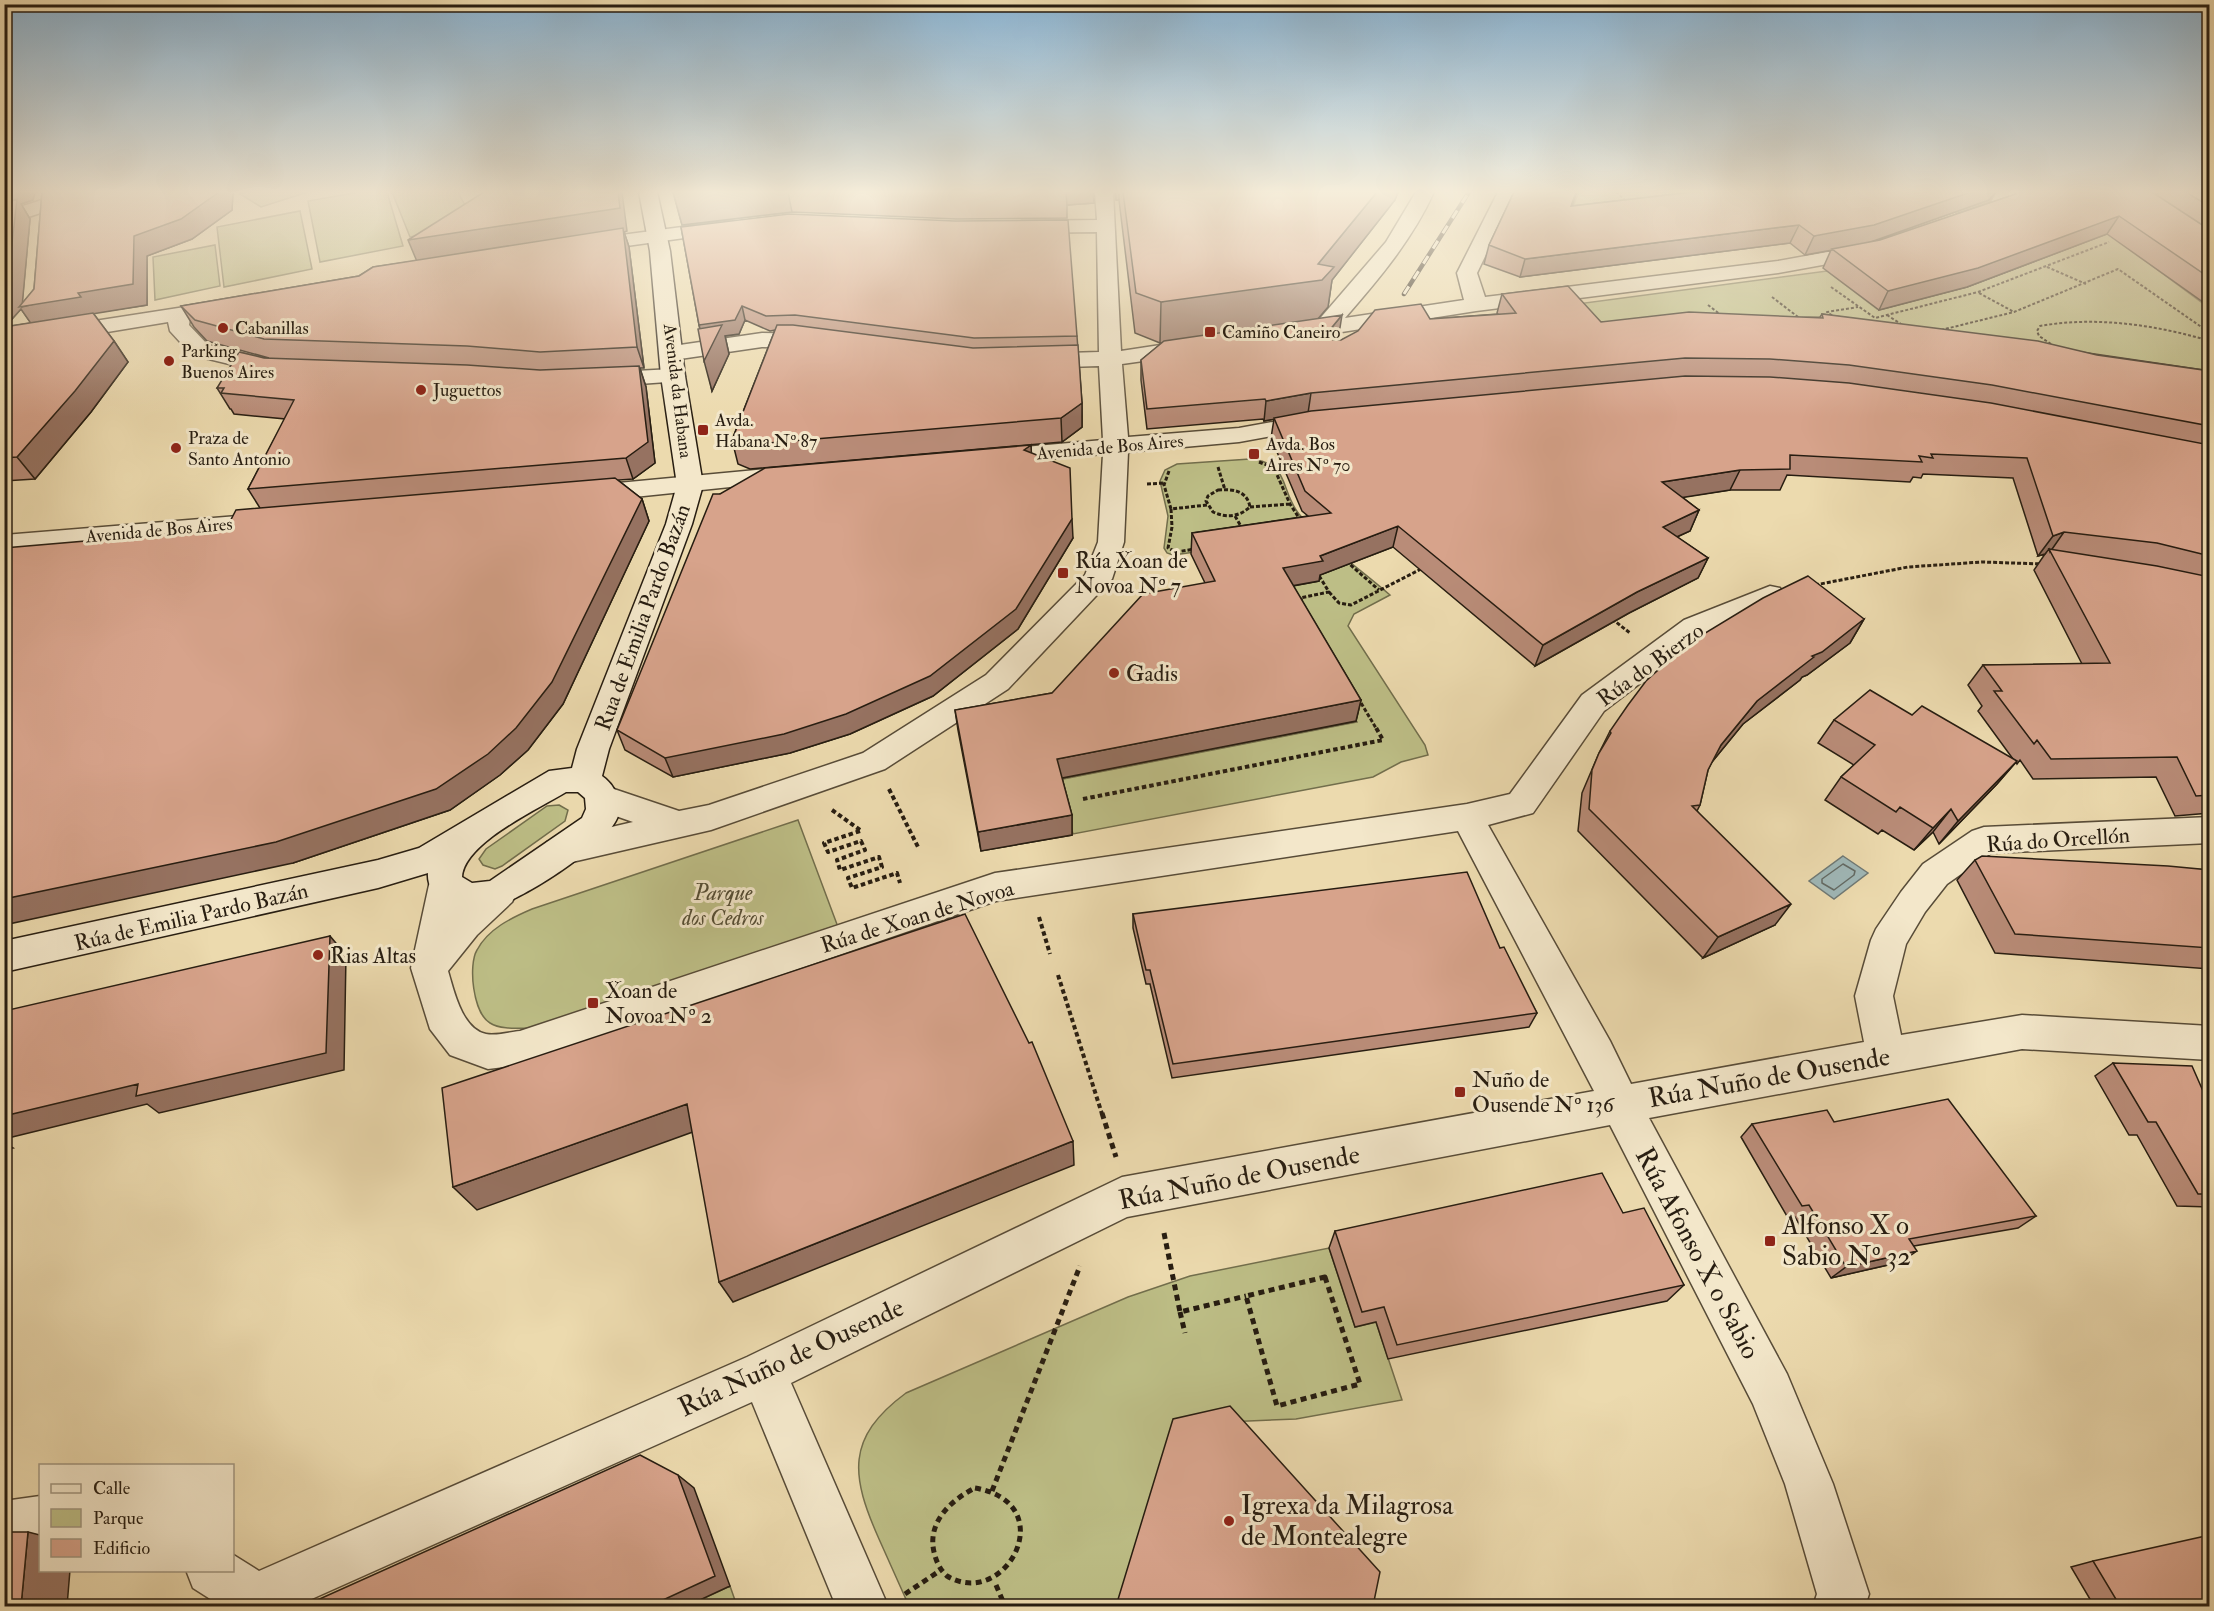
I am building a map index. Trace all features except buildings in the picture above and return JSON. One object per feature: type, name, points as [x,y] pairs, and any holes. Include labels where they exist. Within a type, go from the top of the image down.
[{"type":"street","name":"Avenida da Habana","points":[[660,267],[690,485]]},
{"type":"street","points":[[559,852],[711,818],[874,761],[997,682],[1098,579],[1111,542],[1116,446],[1110,359],[1108,267]]},
{"type":"street","points":[[1324,328],[1376,267]]},
{"type":"street","points":[[1469,267],[1467,273],[1476,305]]},
{"type":"street","points":[[1279,334],[1476,305],[1774,267]]},
{"type":"street","points":[[6,343],[249,303]]},
{"type":"street","points":[[180,314],[178,326],[200,350],[276,369],[299,370]]},
{"type":"street","points":[[6,343],[28,318]]},
{"type":"street","points":[[1344,345],[1363,322]]},
{"type":"street","points":[[571,381],[673,365],[762,340],[798,339],[834,343]]},
{"type":"street","points":[[1009,361],[1110,359],[1212,344]]},
{"type":"street","name":"Avenida de Bos Aires","points":[[962,460],[1239,435],[1305,413],[1339,419]]},
{"type":"street","points":[[560,496],[809,474]]},
{"type":"street","name":"Rua de Emilia Pardo Bazán","points":[[582,786],[592,749],[679,524],[690,485]]},
{"type":"street","name":"Avenida de Bos Aires","points":[[4,543],[304,518]]},
{"type":"street","name":"Rúa do Bierzo","points":[[1467,818],[1521,804],[1593,703],[1695,627],[1770,595]]},
{"type":"street","points":[[582,786],[680,825]]},
{"type":"street","name":"Rúa de Emilia Pardo Bazán","points":[[4,957],[378,874],[429,859],[473,833],[582,786],[603,809],[599,822],[500,892],[478,897],[464,896],[445,879],[378,874]]},
{"type":"street","name":"Rúa de Xoan de Novoa","points":[[445,879],[429,968],[443,1017],[464,1043],[488,1052],[520,1048],[995,887],[1467,818]]},
{"type":"street","name":"Rúa Afonso X o Sabio","points":[[1467,818],[1596,1053],[1620,1104],[1771,1390],[1809,1484],[1843,1594],[1839,1606]]},
{"type":"street","name":"Rúa do Orcellón","points":[[1886,1055],[1874,996],[1889,940],[1913,902],[1935,874],[1984,840],[2210,830]]},
{"type":"street","name":"Rúa de Emilia Pardo Bazán","points":[[445,879],[450,857],[473,833]]},
{"type":"street","points":[[429,968],[464,925],[500,892]]},
{"type":"street","name":"Rúa Nuño de Ousende","points":[[248,1603],[763,1373],[1129,1197],[1620,1104],[2022,1032],[2210,1043]]},
{"type":"street","points":[[763,1373],[879,1603]]},
{"type":"street","points":[[4,1526],[39,1521]]},
{"type":"street","points":[[213,1572],[248,1603]]},
{"type":"path","points":[[1803,267],[1875,318],[1978,292],[2046,267]]},
{"type":"path","points":[[2046,267],[2086,284]]},
{"type":"path","points":[[1940,330],[2014,312],[2118,269],[2210,333]]},
{"type":"path","points":[[1978,292],[2014,312]]},
{"type":"path","points":[[1842,322],[1827,312],[1859,307]]},
{"type":"path","points":[[1887,315],[1910,330]]},
{"type":"path","points":[[2060,348],[2039,336],[2037,332],[2040,326],[2056,322],[2116,325],[2175,333],[2210,341]]},
{"type":"path","points":[[1798,324],[1807,323]]},
{"type":"path","points":[[1251,461],[1274,468],[1290,504],[1305,525]]},
{"type":"path","points":[[1217,463],[1225,490]]},
{"type":"path","points":[[1174,468],[1167,472],[1164,478],[1171,509],[1172,527],[1168,548],[1176,552],[1197,549]]},
{"type":"path","points":[[1250,507],[1245,495],[1225,490],[1208,496],[1209,509],[1221,515],[1235,516],[1242,514],[1250,507],[1290,504]]},
{"type":"path","points":[[1171,509],[1207,505]]},
{"type":"path","points":[[1235,516],[1245,533]]},
{"type":"path","points":[[1345,561],[1379,590]]},
{"type":"path","points":[[1770,595],[1908,567],[1982,562],[2049,564]]},
{"type":"path","points":[[1317,573],[1339,603],[1351,605],[1430,564]]},
{"type":"path","points":[[1306,608],[1300,598],[1329,592]]},
{"type":"path","points":[[1605,614],[1658,655]]},
{"type":"path","points":[[1083,799],[1383,740],[1353,689]]},
{"type":"path","points":[[874,761],[918,847]]},
{"type":"path","points":[[861,831],[824,843],[828,852],[861,841],[865,850],[837,860],[840,870],[879,857],[882,867],[848,878],[852,888],[897,873],[901,882],[891,886]]},
{"type":"path","points":[[1058,975],[1129,1197],[1180,1312],[1185,1334]]},
{"type":"path","points":[[992,1491],[1129,1197]]},
{"type":"path","points":[[1180,1312],[1246,1296],[1325,1277],[1360,1384],[1277,1406],[1246,1296]]},
{"type":"path","points":[[965,1590],[946,1578],[940,1569],[934,1550],[934,1533],[939,1517],[949,1503],[975,1488],[1003,1496],[1013,1507],[1019,1522],[1022,1538],[1019,1554],[1006,1576]]},
{"type":"path","points":[[879,1603],[940,1569]]},
{"type":"path","points":[[987,1589],[998,1583],[1005,1606]]},
{"type":"green space","points":[[153,267],[218,267],[220,286],[155,300]]},
{"type":"green space","points":[[222,267],[312,267],[312,269],[224,287]]},
{"type":"green space","points":[[2019,267],[2154,267],[2209,308],[2209,393],[1594,342],[1562,306],[1827,271],[1877,309],[1967,287]]},
{"type":"green space","points":[[1250,459],[1263,461],[1272,466],[1282,479],[1293,505],[1309,525],[1390,595],[1354,614],[1348,626],[1425,745],[1428,755],[1401,762],[1373,777],[1073,834],[1058,780],[1357,722],[1280,588],[1292,539],[1173,555],[1167,553],[1164,548],[1168,516],[1160,481],[1165,470],[1177,464]]},
{"type":"green space","points":[[559,805],[568,810],[565,821],[502,866],[495,869],[483,865],[479,859],[486,849],[547,806]]},
{"type":"green space","name":"Parque dos Cedros","points":[[798,820],[838,927],[531,1028],[499,1027],[484,1018],[474,988],[474,957],[487,936],[501,925],[532,909]]},
{"type":"green space","points":[[1329,1248],[1355,1327],[1376,1322],[1402,1400],[1296,1419],[1225,1422],[1118,1606],[909,1606],[870,1516],[859,1477],[859,1459],[863,1442],[872,1426],[886,1410],[906,1393],[1128,1297],[1190,1276]]},
{"type":"green space","points":[[730,1586],[737,1606],[687,1606]]},
{"type":"water","points":[[1843,856],[1868,873],[1834,899],[1809,881]]},
{"type":"railway","points":[[1404,294],[1421,267]]},
{"type":"place","name":"Cabanillas","points":[[223,328]]},
{"type":"place","name":"Camiño Caneiro","points":[[1210,332]]},
{"type":"place","name":"Parking Buenos Aires","points":[[169,361]]},
{"type":"place","name":"Juguettos","points":[[421,390]]},
{"type":"place","name":"Avda. Habana Nº 87","points":[[703,430]]},
{"type":"place","name":"Praza de Santo Antonio","points":[[176,448]]},
{"type":"place","name":"Avda. Bos Aires Nº 70","points":[[1254,454]]},
{"type":"place","name":"Rúa Xoan de Novoa Nº 7","points":[[1063,573]]},
{"type":"place","name":"Gadis","points":[[1114,673]]},
{"type":"place","name":"Rias Altas","points":[[318,955]]},
{"type":"place","name":"Xoan de Novoa Nº 2","points":[[593,1003]]},
{"type":"place","name":"Nuño de Ousende Nº 136","points":[[1460,1092]]},
{"type":"place","name":"Alfonso X o Sabio Nº 32","points":[[1770,1241]]},
{"type":"place","name":"Igrexa da Milagrosa de Montealegre","points":[[1229,1521]]}]
